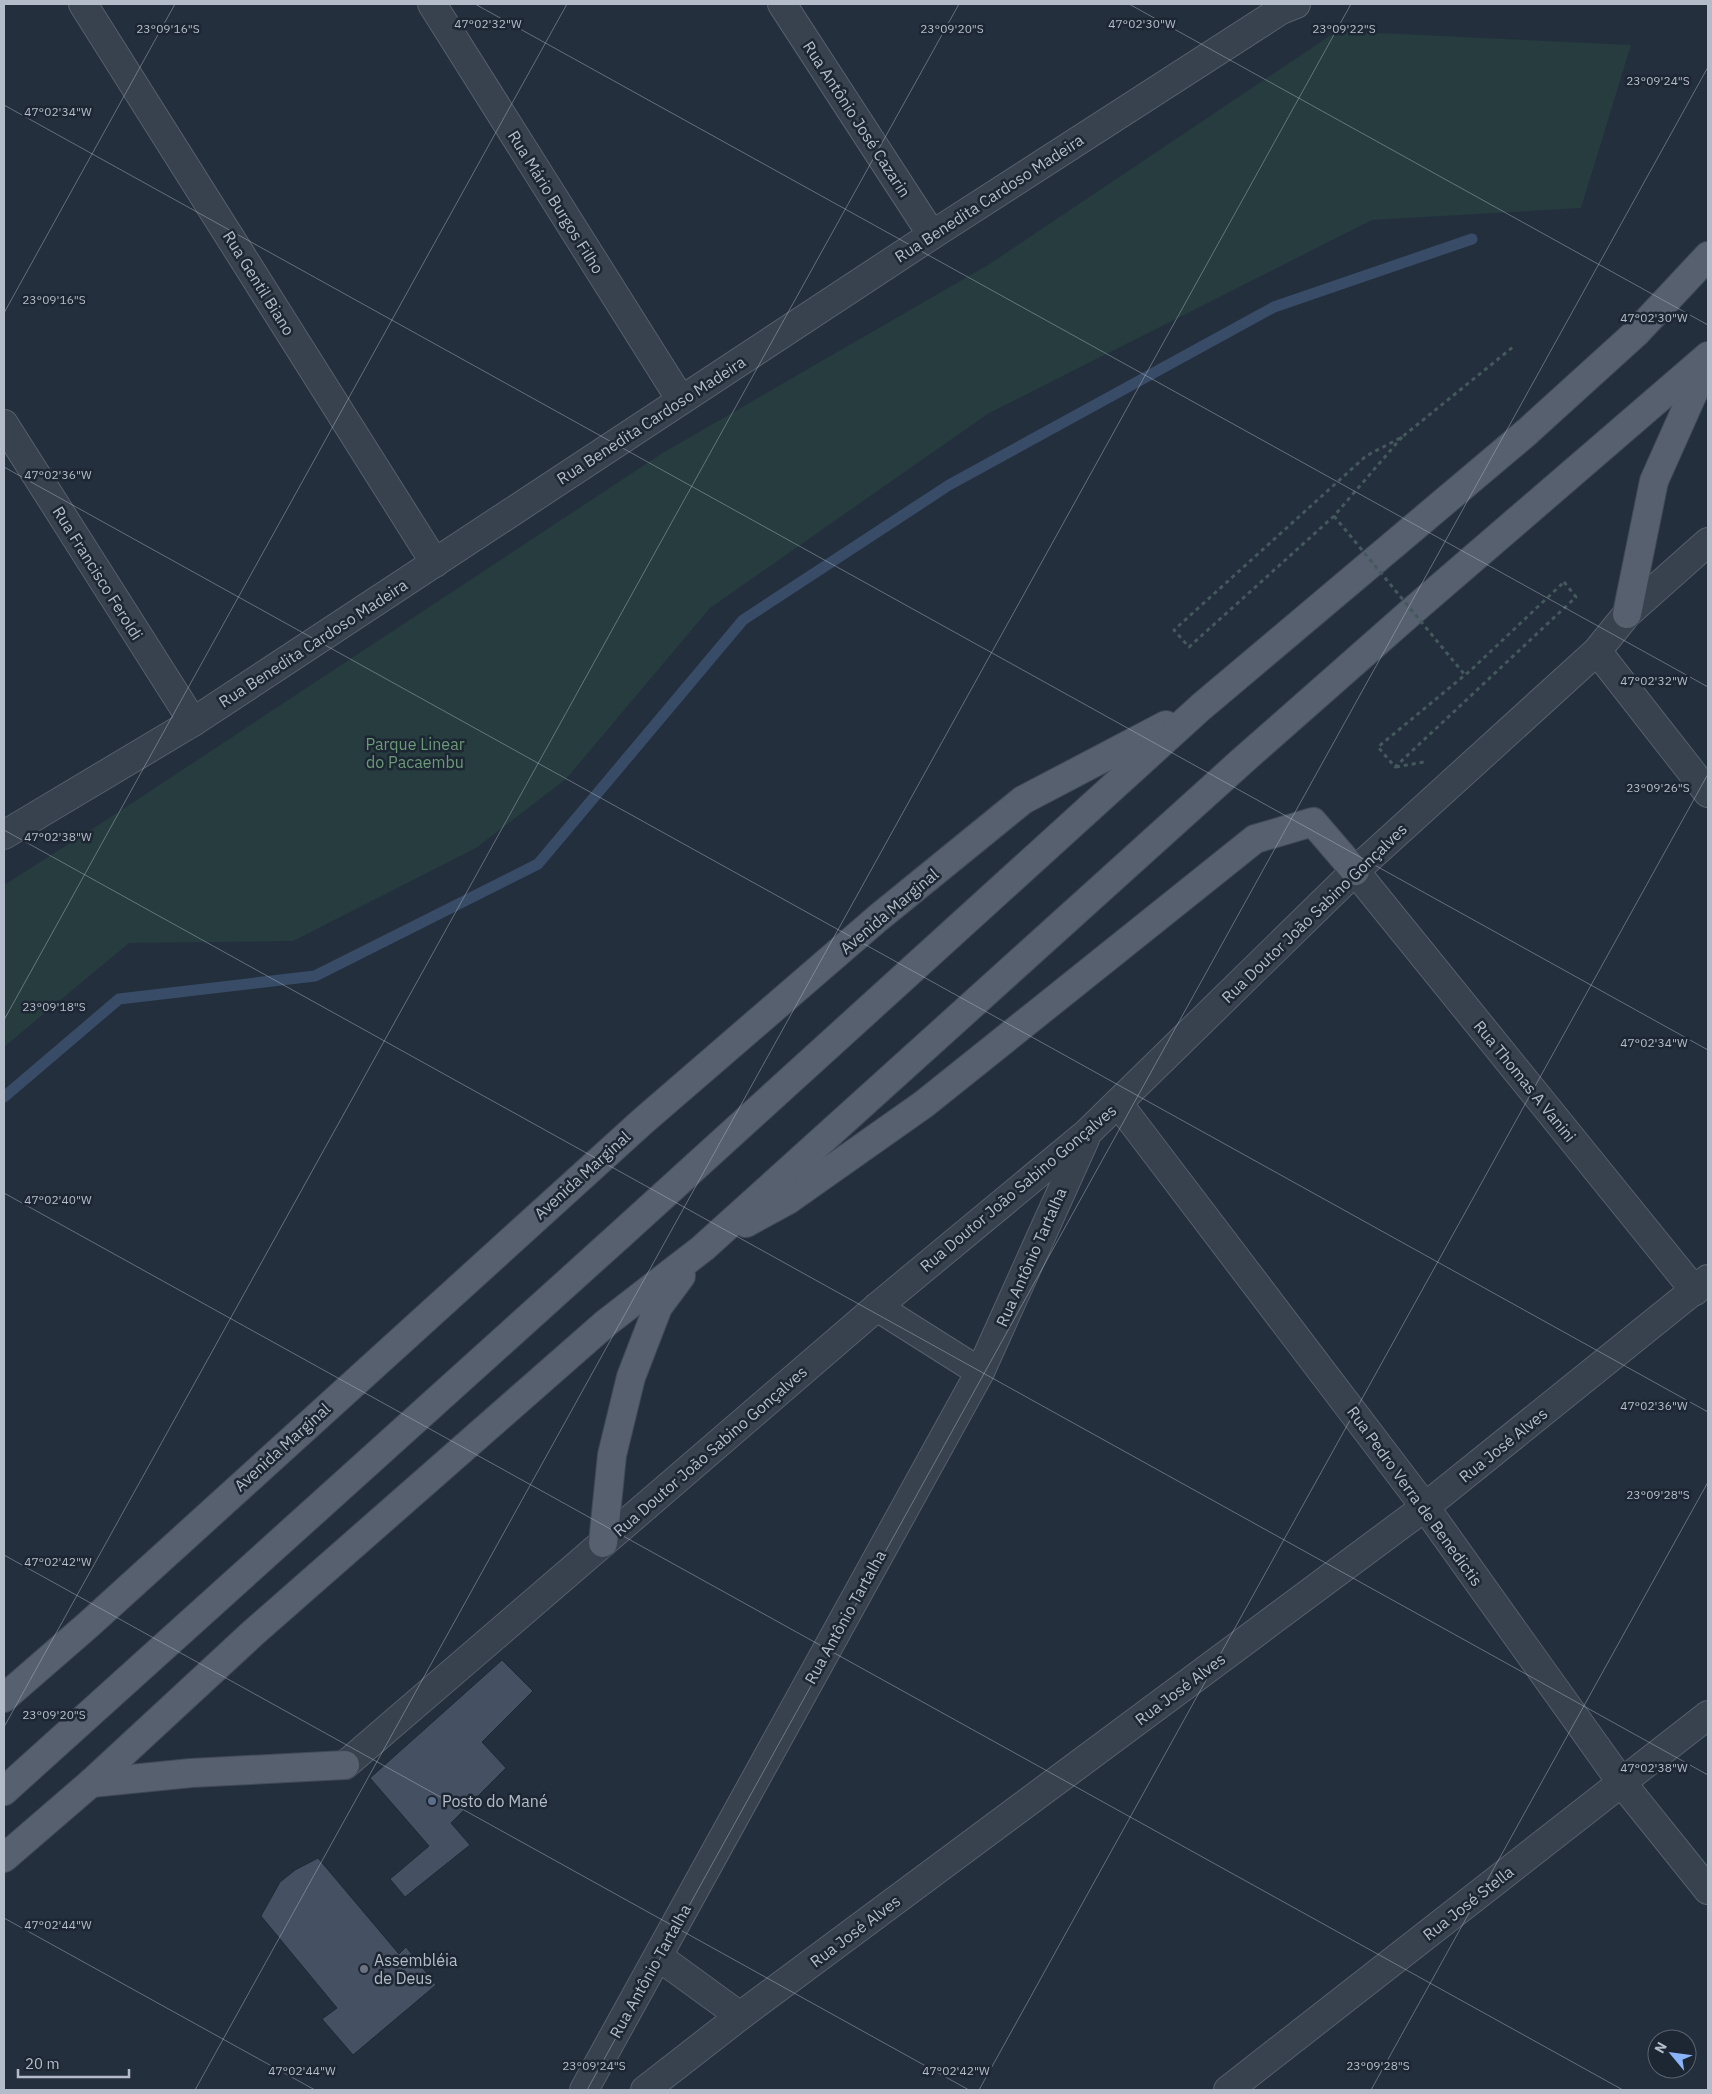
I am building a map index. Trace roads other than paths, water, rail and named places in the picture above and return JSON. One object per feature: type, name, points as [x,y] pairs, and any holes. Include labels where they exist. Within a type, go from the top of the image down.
[{"type":"main road","points":[[4,1791],[590,1263],[1200,707],[1527,432],[1636,333],[1708,256]]},
{"type":"main road","points":[[4,1858],[91,1783],[260,1626],[606,1323],[703,1248],[1241,762],[1708,356]]},
{"type":"main road","points":[[1628,614],[1654,481],[1708,360]]},
{"type":"main road","name":"Avenida Marginal","points":[[4,1698],[88,1625],[280,1448],[643,1121],[878,918],[1022,800],[1200,707]]},
{"type":"main road","points":[[603,1542],[612,1455],[631,1377],[658,1307],[703,1248],[788,1200],[924,1104],[1254,839],[1312,822],[1355,871]]},
{"type":"main road","points":[[91,1783],[191,1773],[345,1765]]},
{"type":"street","name":"Rua Gentil Biano","points":[[84,4],[435,563]]},
{"type":"street","name":"Rua Mário Burgos Filho","points":[[432,4],[681,400]]},
{"type":"street","name":"Rua Antônio José Cazarin","points":[[782,4],[932,235]]},
{"type":"street","name":"Rua Benedita Cardoso Madeira","points":[[4,835],[193,722],[932,235],[1284,6]]},
{"type":"street","name":"Rua Francisco Feroldi","points":[[4,424],[193,722]]},
{"type":"street","name":"Rua Doutor João Sabino Gonçalves","points":[[345,1765],[877,1307],[1087,1133],[1355,871],[1597,651],[1628,614],[1708,542]]},
{"type":"street","points":[[1597,651],[1708,793]]},
{"type":"street","name":"Rua Thomas A Vanini","points":[[1355,871],[1702,1285]]},
{"type":"street","name":"Rua Pedro Verra de Benedictis","points":[[1118,1103],[1425,1507],[1622,1783],[1708,1890]]},
{"type":"street","name":"Rua Antônio Tartalha","points":[[584,2090],[980,1372],[1087,1133]]},
{"type":"street","name":"Rua José Alves","points":[[645,2090],[740,2016],[1425,1507],[1702,1285]]},
{"type":"street","points":[[877,1307],[980,1372]]},
{"type":"street","name":"Rua José Stella","points":[[1228,2090],[1708,1715]]},
{"type":"street","points":[[659,1957],[740,2016]]},
{"type":"waterway","points":[[4,1097],[119,999],[315,976],[538,864],[743,620],[949,485],[1274,307],[1472,239]]},
{"type":"place","name":"Posto do Mané","points":[[432,1801]]},
{"type":"place","name":"Assembléia de Deus","points":[[364,1969]]},
{"type":"park label","name":"Parque Linear do Pacaembu","points":[[415,753]]}]
